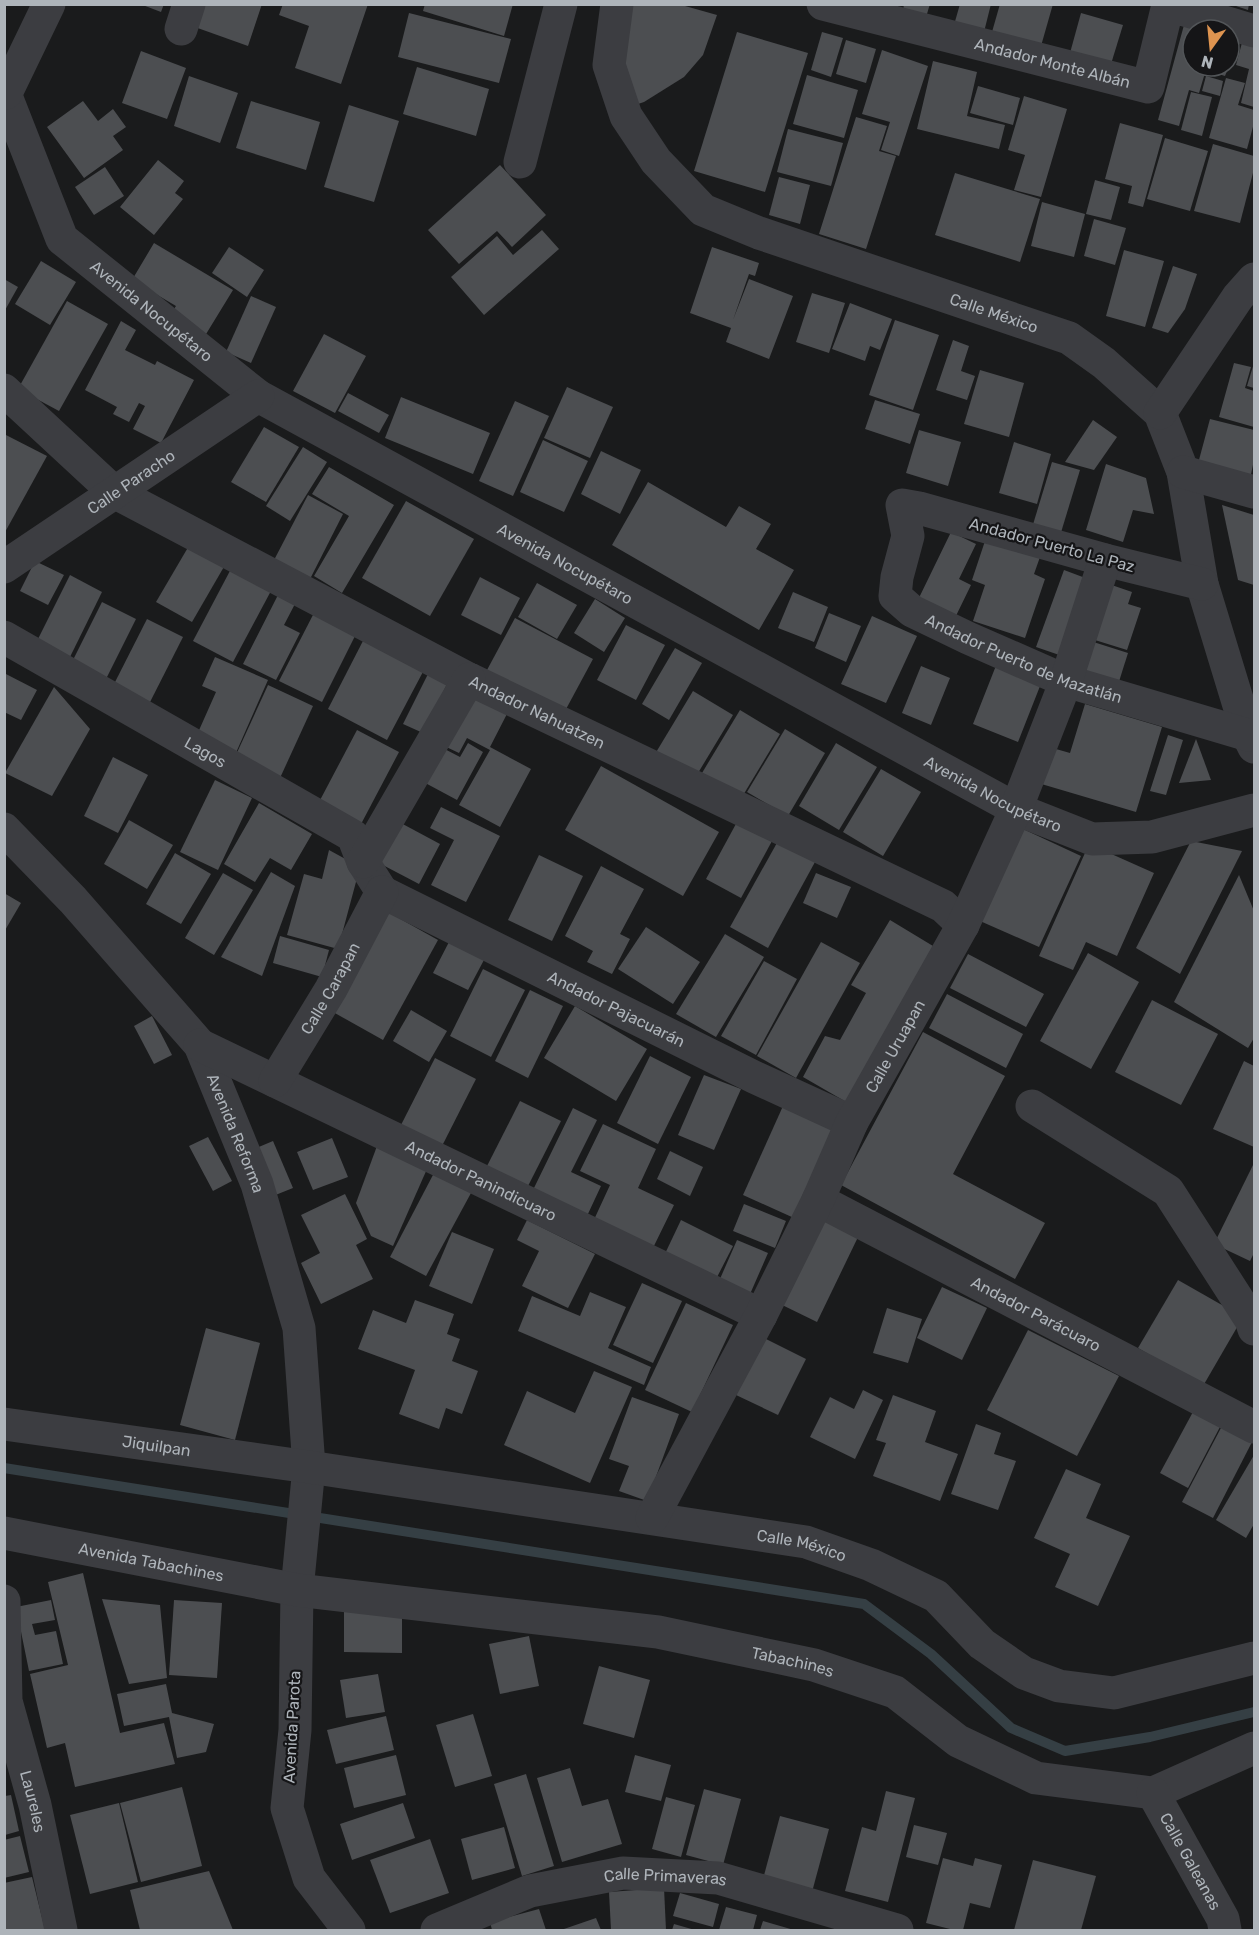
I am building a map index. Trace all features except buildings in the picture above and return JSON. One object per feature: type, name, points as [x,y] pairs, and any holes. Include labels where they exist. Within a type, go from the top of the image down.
[{"type":"street","points":[[5,92],[49,4]]},
{"type":"street","points":[[520,162],[561,4]]},
{"type":"street","name":"Calle México","points":[[617,4],[609,64],[626,116],[656,161],[704,210],[759,233],[1069,338],[1104,363],[1160,413],[1183,472],[1202,584],[1251,741]]},
{"type":"street","name":"Andador Monte Albán","points":[[823,4],[1148,87],[1168,5],[1254,31]]},
{"type":"street","name":"Avenida Nocupétaro","points":[[5,92],[62,239],[258,396],[1016,809],[1092,840],[1152,837],[1254,810]]},
{"type":"street","points":[[1160,413],[1238,297],[1254,279]]},
{"type":"street","name":"Andador Nahuatzen","points":[[4,390],[114,492],[469,679],[943,906],[963,925]]},
{"type":"street","name":"Calle Paracho","points":[[4,567],[258,396]]},
{"type":"street","points":[[1183,472],[1254,492]]},
{"type":"street","name":"Andador Puerto La Paz","points":[[902,505],[1202,584]]},
{"type":"street","name":"Andador Puerto de Mazatlán","points":[[902,505],[908,536],[897,577],[895,596],[912,611],[1066,681],[1251,741]]},
{"type":"street","name":"Calle Uruapan","points":[[652,1518],[761,1315],[818,1200],[852,1122],[963,925],[1016,809],[1066,681],[1105,560]]},
{"type":"street","name":"Lagos","points":[[4,638],[354,836],[363,862],[382,892]]},
{"type":"street","points":[[363,862],[469,679]]},
{"type":"street","name":"Avenida Reforma","points":[[4,829],[73,900],[200,1045],[257,1184],[299,1328],[309,1467],[307,1508]]},
{"type":"street","name":"Calle Carapan","points":[[275,1081],[331,989],[382,892]]},
{"type":"street","name":"Andador Pajacuarán","points":[[382,892],[754,1077],[852,1122]]},
{"type":"street","name":"Andador Panindicuaro","points":[[200,1045],[761,1315]]},
{"type":"street","points":[[1032,1106],[1168,1191],[1251,1320],[1254,1329]]},
{"type":"street","name":"Andador Parácuaro","points":[[818,1200],[1254,1427]]},
{"type":"street","name":"Jiquilpan","points":[[4,1424],[309,1467]]},
{"type":"street","name":"Calle México","points":[[309,1467],[806,1542],[871,1565],[936,1596],[982,1644],[1024,1672],[1059,1686],[1114,1693],[1254,1658]]},
{"type":"street","name":"Avenida Parota","points":[[307,1508],[297,1584],[295,1730],[287,1808],[309,1878],[349,1930]]},
{"type":"street","name":"Avenida Tabachines","points":[[4,1533],[297,1584]]},
{"type":"street","name":"Tabachines","points":[[297,1584],[658,1632],[814,1665],[895,1692],[958,1741],[1036,1778],[1153,1793]]},
{"type":"street","name":"Laureles","points":[[4,1601],[5,1701],[35,1805],[61,1930]]},
{"type":"street","points":[[1153,1793],[1254,1748]]},
{"type":"street","name":"Calle Galeanas","points":[[1153,1793],[1223,1919],[1225,1930]]},
{"type":"street","name":"Calle Primaveras","points":[[437,1930],[530,1891],[623,1873],[718,1878],[897,1930]]},
{"type":"waterway","points":[[4,1468],[864,1604],[931,1654],[1011,1728],[1065,1751],[1150,1737],[1254,1712]]}]
